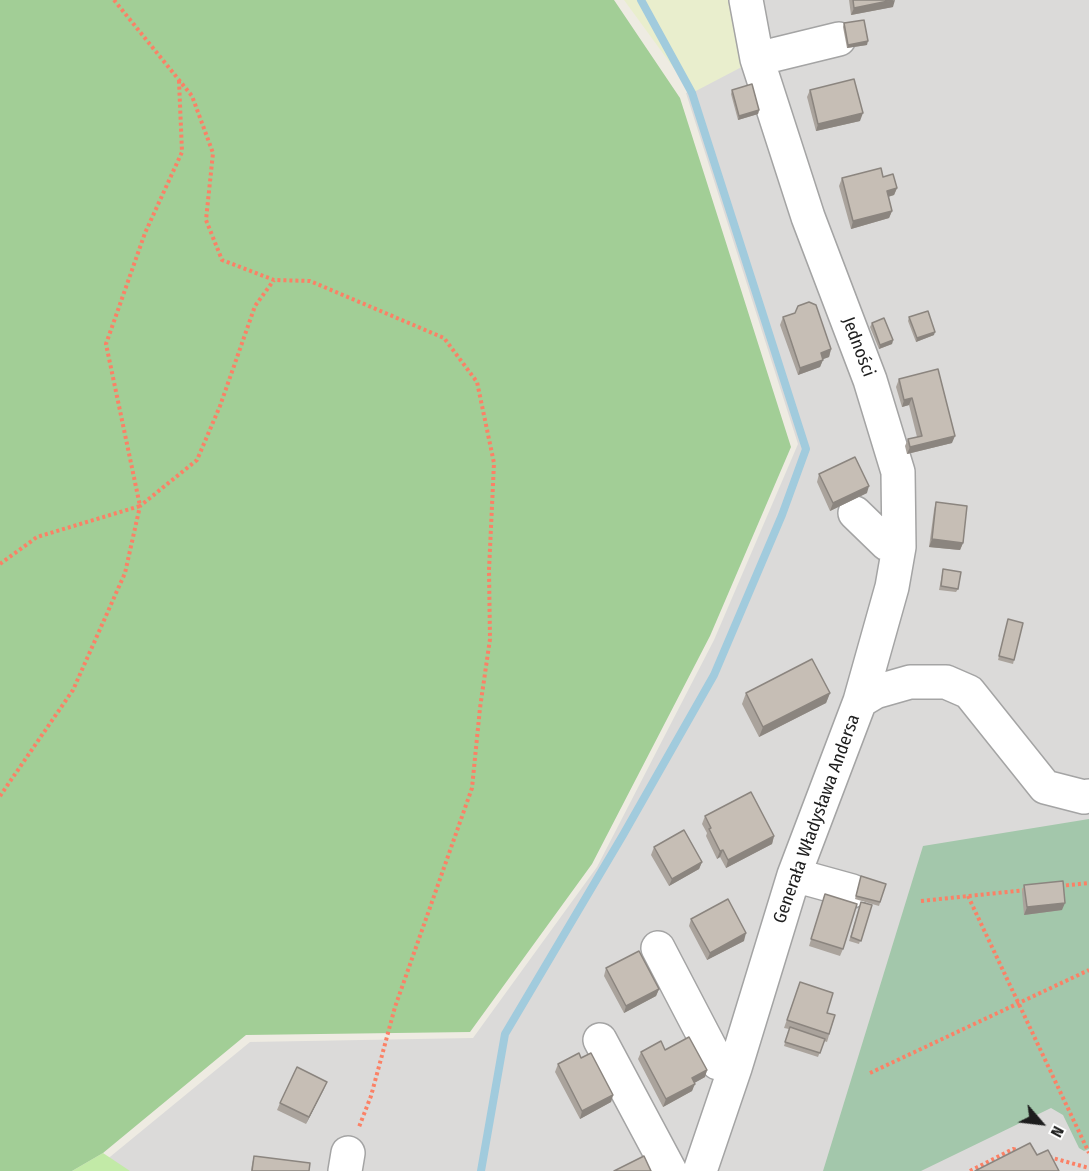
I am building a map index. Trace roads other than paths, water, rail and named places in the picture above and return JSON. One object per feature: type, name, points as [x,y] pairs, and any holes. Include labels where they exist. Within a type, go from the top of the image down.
[{"type":"street","name":"Jedności","points":[[746,0],[757,59],[808,217],[870,380],[898,472],[899,547],[892,588],[860,701]]},
{"type":"street","points":[[757,59],[839,39]]},
{"type":"street","points":[[855,513],[887,544],[899,547]]},
{"type":"street","name":"Generała Władysława Andersa","points":[[700,1171],[735,1068],[794,875],[860,701],[875,692],[910,682],[946,682],[969,692],[1045,787],[1084,797],[1089,796]]},
{"type":"street","points":[[794,875],[852,891]]},
{"type":"street","points":[[658,948],[718,1063],[735,1068]]},
{"type":"street","points":[[600,1040],[670,1171]]},
{"type":"waterway","points":[[481,1171],[505,1034],[623,835],[714,675],[782,515],[806,449],[692,93],[641,0]]}]
